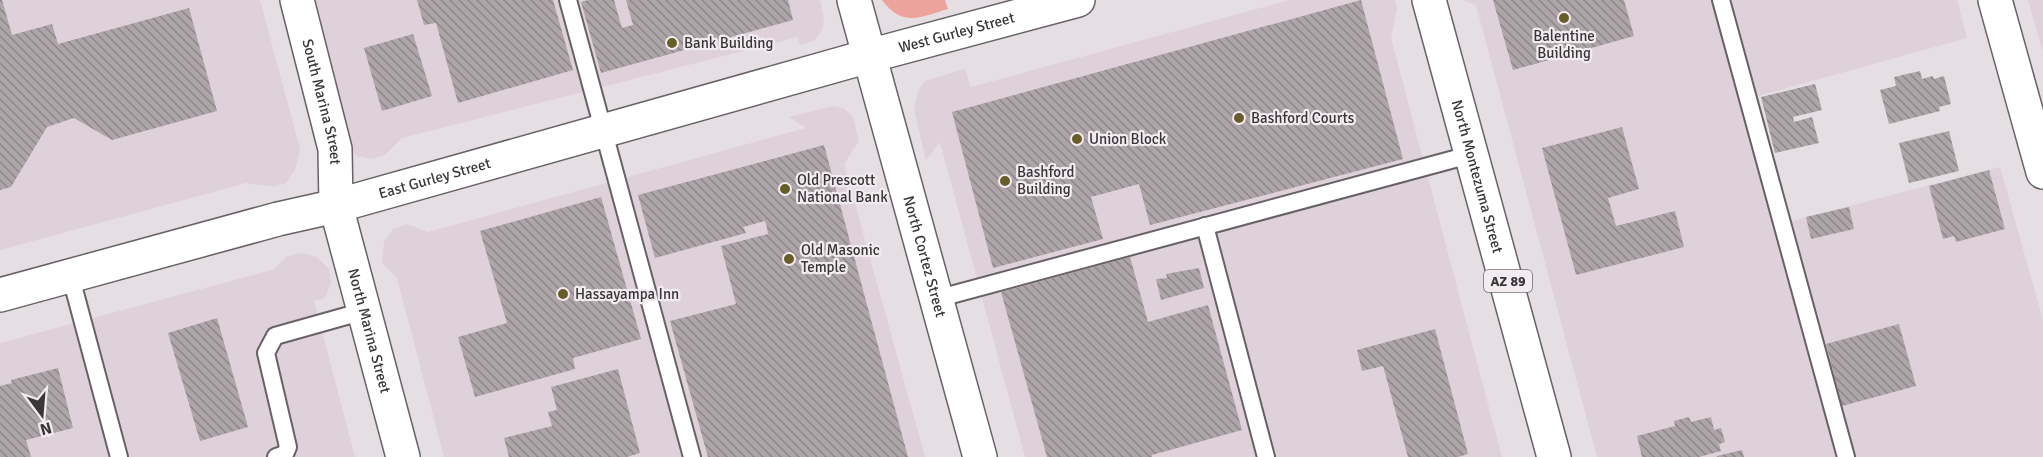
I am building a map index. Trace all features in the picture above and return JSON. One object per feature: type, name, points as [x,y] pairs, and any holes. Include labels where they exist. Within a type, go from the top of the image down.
[{"type":"main road","name":"South Marina Street","points":[[297,0],[335,149],[336,206]]},
{"type":"main road","name":"North Cortez Street","points":[[854,0],[980,457]]},
{"type":"main road","name":"West Gurley Street","points":[[868,56],[1078,0]]},
{"type":"main road","name":"North Montezuma Street","points":[[1429,0],[1473,154],[1554,457]]},
{"type":"main road","points":[[1995,0],[2043,172]]},
{"type":"main road","name":"East Gurley Street","points":[[0,295],[70,274],[336,206],[868,56]]},
{"type":"main road","name":"North Marina Street","points":[[336,206],[404,457]]},
{"type":"lane","points":[[568,0],[692,457]]},
{"type":"lane","points":[[1720,0],[1846,457]]},
{"type":"lane","points":[[936,299],[1473,154]]},
{"type":"lane","points":[[1205,226],[1266,457]]},
{"type":"lane","points":[[70,274],[119,457]]},
{"type":"lane","points":[[276,457],[285,454],[288,447],[266,353],[275,336],[364,311]]},
{"type":"shaded area","points":[[0,0],[260,0],[300,149],[295,170],[286,183],[274,187],[246,183],[0,250]]},
{"type":"shaded area","points":[[306,0],[820,0],[824,19],[823,28],[815,40],[800,45],[798,37],[402,138],[385,155],[371,159],[357,156],[346,145]]},
{"type":"shaded area","points":[[882,0],[945,0],[948,9],[912,18],[897,14]]},
{"type":"shaded area","points":[[1289,0],[1395,0],[1397,9],[1391,38],[1502,457],[1025,457],[940,142],[926,160],[914,110],[918,91],[925,81],[965,69],[971,87]]},
{"type":"shaded area","points":[[1462,0],[1957,0],[1967,38],[1758,96],[1791,221],[2000,167],[2043,320],[2043,457],[1597,457],[1476,5]]},
{"type":"shaded area","points":[[2028,0],[2043,0],[2043,52]]},
{"type":"shaded area","points":[[833,106],[843,108],[853,117],[859,141],[844,164],[925,457],[444,457],[397,278],[382,263],[384,242],[393,229],[407,224],[428,232],[806,128],[789,117]]},
{"type":"shaded area","points":[[302,253],[317,257],[329,269],[331,283],[325,298],[314,301],[355,457],[0,457],[0,343],[272,270],[288,256]]},
{"type":"building","points":[[0,0],[2,0],[12,35],[52,24],[58,44],[189,8],[217,111],[112,140],[74,118],[47,127],[11,187],[0,190]]},
{"type":"building","points":[[417,0],[553,0],[573,70],[458,103],[436,23],[424,25]]},
{"type":"building","name":"Bank Building","points":[[614,0],[622,28],[633,25],[626,0],[788,0],[793,20],[601,73],[581,2]]},
{"type":"building","points":[[1361,0],[1403,159],[1150,225],[1139,184],[1091,197],[1103,239],[993,268],[952,112]]},
{"type":"building","name":"Balentine Building","points":[[1493,0],[1624,0],[1634,36],[1513,70]]},
{"type":"building","points":[[413,34],[432,96],[382,111],[364,48]]},
{"type":"building","points":[[1920,71],[1922,79],[1944,76],[1951,104],[1939,107],[1940,111],[1889,124],[1880,90],[1896,86],[1894,77]]},
{"type":"building","points":[[1815,84],[1822,110],[1793,117],[1794,122],[1812,117],[1819,143],[1775,153],[1761,97]]},
{"type":"building","points":[[1622,127],[1639,189],[1608,198],[1616,226],[1675,211],[1684,247],[1576,275],[1542,148]]},
{"type":"building","points":[[1949,131],[1959,171],[1909,183],[1899,143]]},
{"type":"building","points":[[824,145],[908,457],[708,457],[670,321],[736,304],[721,246],[768,234],[767,228],[765,221],[743,227],[746,233],[655,258],[638,195]]},
{"type":"building","points":[[1989,170],[2005,229],[1956,242],[1954,236],[1943,239],[1929,186]]},
{"type":"building","points":[[601,197],[641,339],[573,358],[575,369],[475,397],[458,337],[507,323],[480,231]]},
{"type":"building","points":[[1849,207],[1854,229],[1811,239],[1806,217]]},
{"type":"building","points":[[1130,257],[1148,322],[1208,305],[1242,430],[1152,455],[1152,457],[1047,457],[1001,292]]},
{"type":"building","points":[[1199,268],[1204,288],[1161,300],[1156,279],[1167,278],[1166,274]]},
{"type":"building","points":[[217,318],[248,427],[200,441],[168,333]]},
{"type":"building","points":[[1899,324],[1916,386],[1842,406],[1826,344]]},
{"type":"building","points":[[1435,329],[1468,454],[1458,457],[1408,457],[1383,366],[1362,371],[1357,350]]},
{"type":"building","points":[[58,368],[73,428],[26,440],[31,457],[0,457],[0,386],[12,383],[11,380]]},
{"type":"building","points":[[618,369],[640,453],[627,457],[509,457],[504,438],[552,426],[548,412],[557,410],[551,387]]},
{"type":"building","points":[[1689,417],[1691,422],[1711,417],[1714,430],[1721,428],[1725,442],[1719,444],[1721,451],[1699,457],[1642,457],[1637,436],[1675,426],[1674,421]]},
{"type":"building","points":[[1742,450],[1744,457],[1717,457],[1717,456]]},
{"type":"place","name":"Balentine Building","points":[[1564,18]]},
{"type":"place","name":"Bank Building","points":[[672,43]]},
{"type":"place","name":"Bashford Courts","points":[[1239,118]]},
{"type":"place","name":"Union Block","points":[[1077,139]]},
{"type":"place","name":"Bashford Building","points":[[1005,181]]},
{"type":"place","name":"Old Prescott National Bank","points":[[785,189]]},
{"type":"place","name":"Old Masonic Temple","points":[[789,259]]},
{"type":"place","name":"Hassayampa Inn","points":[[563,294]]}]
